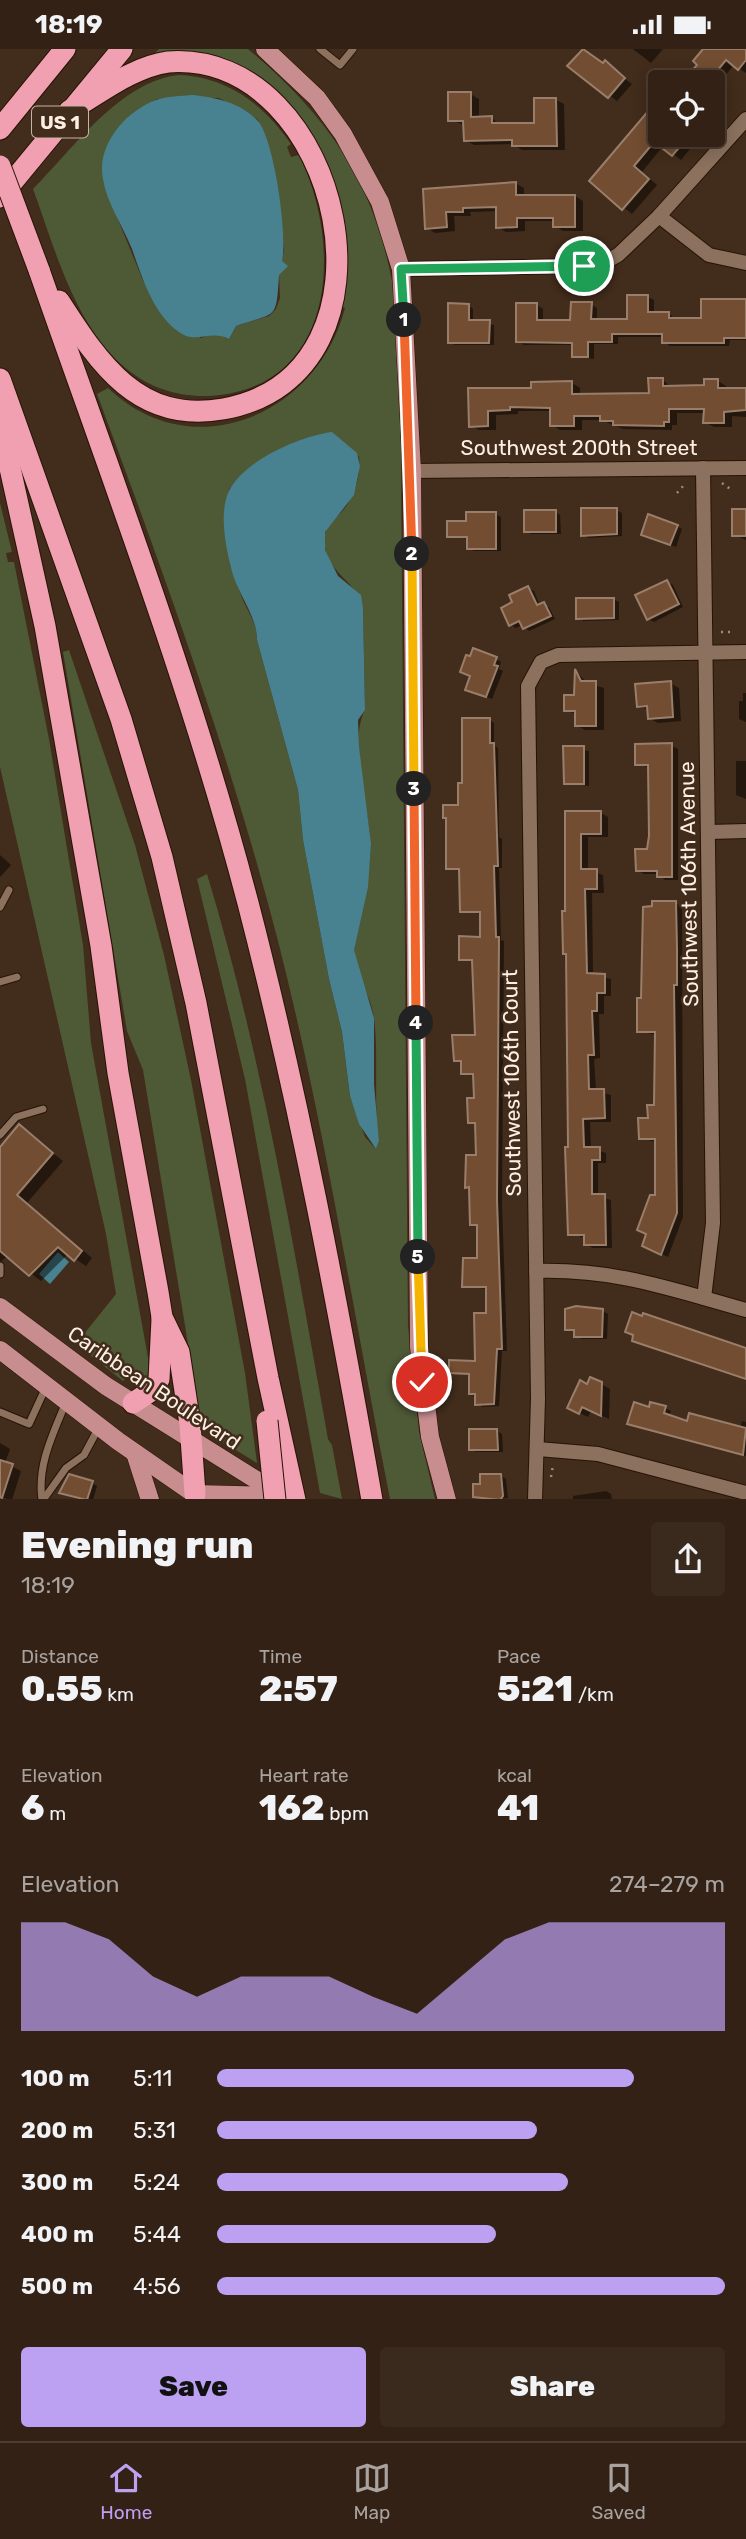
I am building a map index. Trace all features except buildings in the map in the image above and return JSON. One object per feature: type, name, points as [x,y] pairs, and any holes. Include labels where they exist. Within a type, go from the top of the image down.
[{"type":"highway","name":"US 1","points":[[0,129],[65,49]]},
{"type":"highway","name":"US 1","points":[[0,197],[122,49]]},
{"type":"highway","points":[[39,270],[87,346],[108,372],[143,397],[178,410],[228,408],[254,400],[280,386],[299,370],[316,346],[333,304],[337,242],[324,179],[300,133],[257,84],[215,64],[167,62],[141,69],[69,111]]},
{"type":"highway","points":[[0,166],[152,594],[216,790],[247,901],[304,1146],[372,1499]]},
{"type":"highway","points":[[3,388],[6,450],[50,653],[101,946],[118,1073],[162,1317],[159,1379],[154,1389],[133,1403]]},
{"type":"highway","points":[[3,388],[117,706],[162,856],[207,1055],[268,1378],[285,1499]]},
{"type":"highway","points":[[162,1317],[178,1352],[198,1498]]},
{"type":"main road","points":[[265,49],[317,98],[343,134],[380,202],[401,269],[412,471],[419,1347],[429,1437],[447,1499]]},
{"type":"main road","name":"Caribbean Boulevard","points":[[0,1307],[133,1403],[285,1499]]},
{"type":"main road","points":[[0,1350],[99,1427],[198,1498],[285,1499]]},
{"type":"main road","points":[[135,1453],[150,1499]]},
{"type":"street","points":[[401,269],[594,265],[618,255],[659,216],[746,119]]},
{"type":"street","points":[[659,216],[709,255],[746,263]]},
{"type":"street","name":"Southwest 106th Avenue","points":[[703,468],[713,1223],[704,1299]]},
{"type":"street","name":"Southwest 200th Street","points":[[412,471],[746,468]]},
{"type":"street","points":[[707,652],[746,652]]},
{"type":"street","name":"Southwest 106th Court","points":[[535,1499],[538,1449],[527,696],[536,667],[549,658],[566,653],[707,652]]},
{"type":"street","points":[[709,832],[746,831]]},
{"type":"street","points":[[536,1271],[610,1273],[746,1310]]},
{"type":"street","points":[[538,1449],[589,1452],[746,1493]]},
{"type":"lane","points":[[320,49],[340,65],[353,49]]},
{"type":"lane","points":[[0,907],[9,890]]},
{"type":"lane","points":[[0,982],[18,977]]},
{"type":"lane","points":[[0,1135],[16,1117],[43,1109]]},
{"type":"lane","points":[[0,1266],[0,1274]]},
{"type":"lane","points":[[0,1412],[29,1424],[46,1386]]},
{"type":"lane","points":[[43,1499],[39,1480],[48,1446],[66,1402]]},
{"type":"lane","points":[[44,1499],[66,1468],[84,1455],[99,1427]]},
{"type":"path","points":[[677,493],[686,483]]},
{"type":"path","points":[[722,483],[733,491]]},
{"type":"path","points":[[721,632],[730,632]]},
{"type":"green space","points":[[159,49],[248,49],[282,80],[312,111],[357,177],[373,212],[394,293],[400,339],[408,1326],[419,1432],[435,1499],[390,1499],[324,1149],[278,941],[217,734],[171,597],[97,394],[108,388],[141,412],[177,425],[213,426],[248,418],[281,401],[309,377],[331,345],[345,308],[338,305],[337,198],[326,165],[309,134],[295,114],[264,82],[225,62],[203,56],[155,53]],"holes":[[[347,445],[359,457],[354,491],[348,504],[328,527],[324,540],[329,560],[355,590],[363,608],[365,709],[358,739],[360,773],[369,824],[370,855],[356,925],[354,951],[374,1018],[379,1141],[376,1149],[365,1137],[350,1096],[342,1032],[329,979],[303,840],[298,790],[256,629],[234,574],[225,530],[226,501],[230,488]]]},
{"type":"green space","points":[[179,75],[197,77],[229,87],[243,96],[269,117],[291,144],[287,147],[291,157],[299,155],[313,191],[322,229],[324,269],[319,306],[306,340],[284,368],[252,387],[209,396],[185,395],[151,384],[121,364],[90,327],[78,305],[67,283],[33,189],[117,103],[157,80]],"holes":[[[219,98],[258,120],[274,167],[284,250],[279,275],[280,298],[276,309],[269,316],[236,326],[229,339],[215,333],[201,338],[162,315],[142,278],[112,205],[102,170],[113,135],[134,113],[157,99]]]},
{"type":"green space","points":[[0,503],[12,552],[6,553],[8,562],[14,562],[49,739],[83,945],[91,1043],[149,1363],[147,1379],[140,1385],[128,1376],[123,1381],[76,1344],[116,1294],[106,1234],[0,767]]},
{"type":"green space","points":[[69,650],[135,845],[164,955],[191,1080],[245,1373],[257,1463],[210,1434],[212,1431],[209,1428],[206,1431],[202,1429],[143,1070],[127,1031],[63,652]]},
{"type":"green space","points":[[207,874],[261,1084],[290,1226],[328,1439],[332,1445],[342,1499],[320,1493],[245,1079],[197,879]]},
{"type":"water","points":[[193,95],[227,102],[243,109],[257,120],[269,146],[278,187],[283,231],[282,261],[288,266],[279,275],[275,307],[267,316],[236,326],[229,339],[222,336],[185,336],[162,315],[144,283],[103,179],[104,154],[124,121],[156,100]]},
{"type":"water","points":[[332,432],[357,453],[360,466],[354,495],[325,532],[325,550],[338,576],[361,595],[363,608],[365,710],[358,720],[371,844],[368,887],[354,950],[374,1018],[374,1084],[379,1141],[376,1149],[359,1124],[350,1096],[342,1032],[329,979],[303,840],[298,790],[254,623],[233,575],[224,527],[226,499],[242,474],[255,463],[286,446]]},
{"type":"water","points":[[58,1252],[69,1262],[50,1284],[39,1274]]},
{"type":"route","points":[[422,1382],[419,1347],[412,471],[401,269],[584,266]]}]
